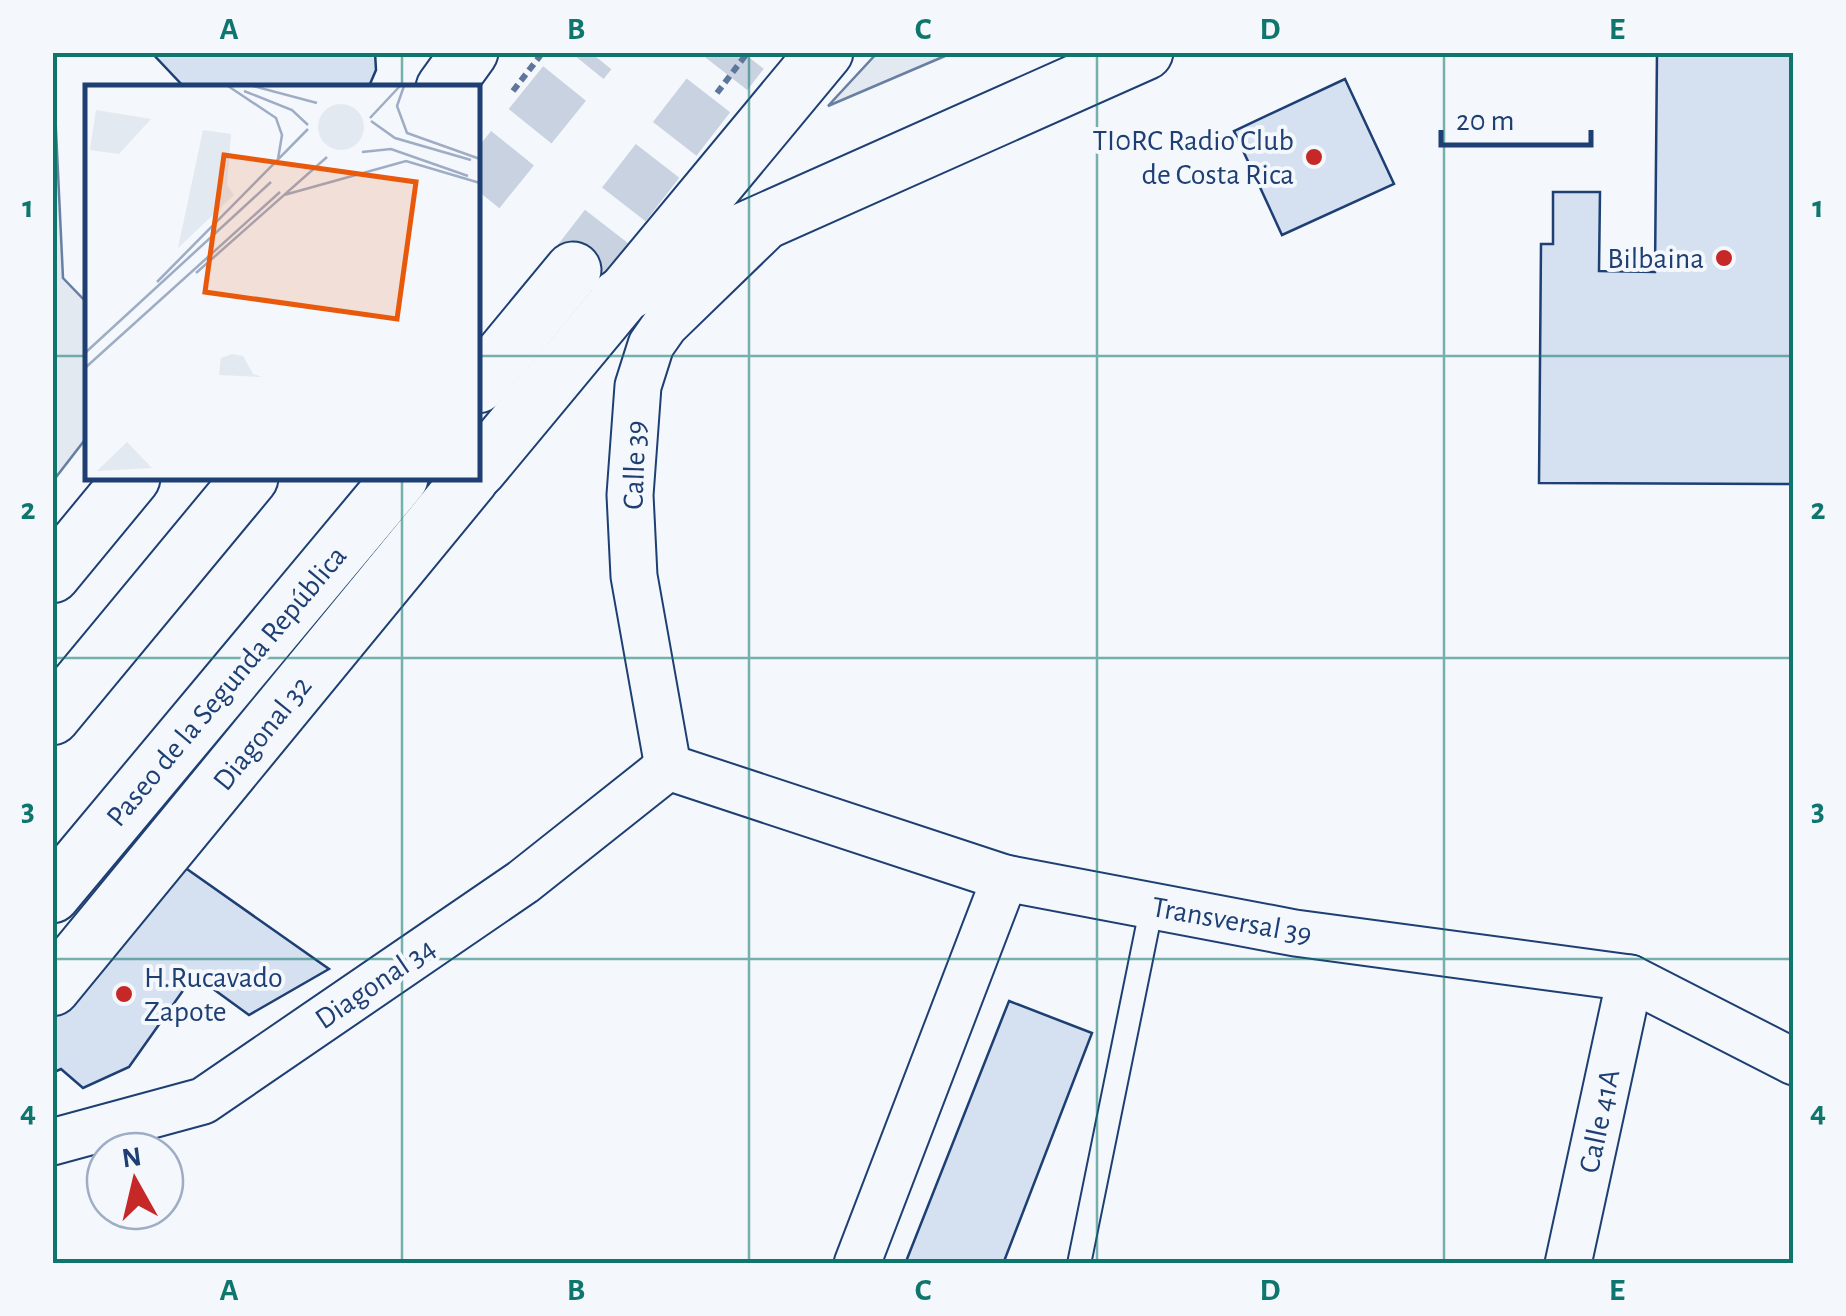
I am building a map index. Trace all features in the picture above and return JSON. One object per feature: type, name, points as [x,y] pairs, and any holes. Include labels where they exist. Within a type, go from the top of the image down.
[{"type":"main road","points":[[446,85],[470,52]]},
{"type":"main road","points":[[480,468],[825,52]]},
{"type":"main road","points":[[619,298],[714,244],[1145,52]]},
{"type":"main road","points":[[480,382],[572,270]]},
{"type":"main road","points":[[52,575],[130,480]]},
{"type":"main road","points":[[52,717],[248,480]]},
{"type":"main road","name":"Paseo de la Segunda República","points":[[52,895],[398,480]]},
{"type":"main road","name":"Diagonal 32","points":[[52,988],[469,480]]},
{"type":"street","name":"Calle 39","points":[[668,767],[634,576],[630,495],[638,386],[652,345],[665,324],[780,214]]},
{"type":"street","name":"Transversal 39","points":[[668,767],[1006,878],[1295,933],[1630,978],[1794,1062]]},
{"type":"street","name":"Diagonal 34","points":[[52,1142],[202,1101],[523,882],[668,767]]},
{"type":"street","points":[[857,1264],[1006,878]]},
{"type":"street","name":"Calle 41A","points":[[1568,1264],[1630,978]]},
{"type":"lane","points":[[1079,1264],[1152,905]]},
{"type":"shaded area","points":[[877,52],[952,53],[828,106]]},
{"type":"shaded area","points":[[53,67],[63,278],[85,301],[85,440],[53,481]]},
{"type":"building","points":[[151,52],[375,52],[376,70],[368,85],[182,85]]},
{"type":"building","name":"Bilbaina","points":[[1657,52],[1794,52],[1794,484],[1539,483],[1541,244],[1553,244],[1553,192],[1600,192],[1599,271],[1655,272]]},
{"type":"building","name":"TI0RC Radio Club de Costa Rica","points":[[1345,79],[1394,184],[1282,235],[1234,131]]},
{"type":"building","name":"H.Rucavado Zapote","points":[[177,862],[329,969],[249,1015],[194,975],[129,1067],[83,1088],[61,1069],[52,1073],[52,1014]]},
{"type":"building","points":[[1009,1001],[1092,1033],[1003,1264],[905,1264]]},
{"type":"tunnel","points":[[480,189],[590,52]]},
{"type":"tunnel","points":[[573,270],[742,52]]},
{"type":"place","name":"TI0RC Radio Club de Costa Rica","points":[[1314,157]]},
{"type":"place","name":"Bilbaina","points":[[1724,258]]},
{"type":"place","name":"H.Rucavado Zapote","points":[[124,994]]}]
